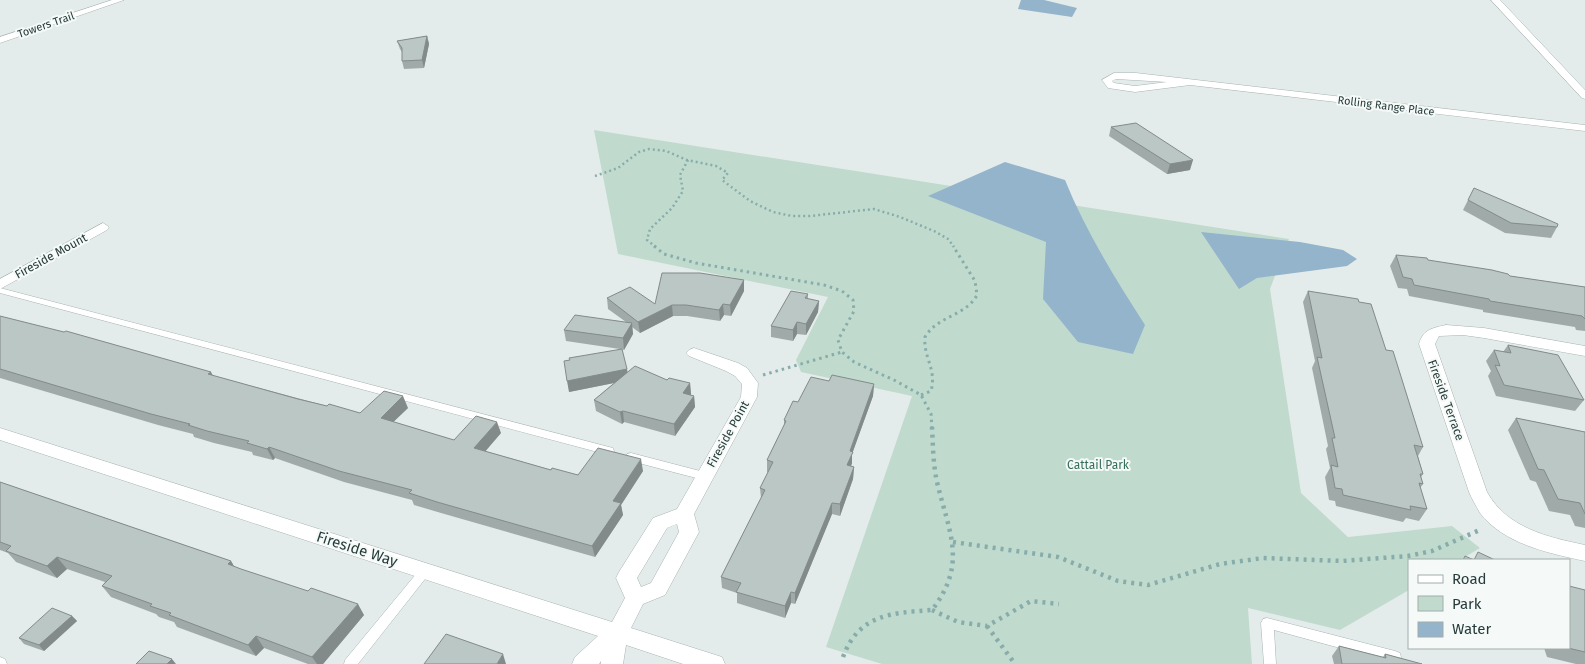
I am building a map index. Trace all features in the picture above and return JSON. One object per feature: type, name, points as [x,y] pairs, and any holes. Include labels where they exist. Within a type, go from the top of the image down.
[{"type":"street","name":"Towers Trail","points":[[0,40],[120,0]]},
{"type":"street","points":[[1494,0],[1510,14],[1585,96]]},
{"type":"street","name":"Rolling Range Place","points":[[1187,82],[1127,89],[1111,86],[1107,80],[1110,77],[1125,75],[1187,82],[1585,128]]},
{"type":"street","name":"Fireside Mount","points":[[0,285],[103,227]]},
{"type":"street","name":"Fireside Terrace","points":[[1585,351],[1469,331],[1446,330],[1435,332],[1429,337],[1427,344],[1428,352],[1482,500],[1501,522],[1524,535],[1550,546],[1585,554]]},
{"type":"street","points":[[694,353],[732,367],[748,379]]},
{"type":"street","name":"Fireside Point","points":[[684,514],[749,397],[751,390],[748,379]]},
{"type":"street","name":"Fireside Way","points":[[0,434],[714,664]]},
{"type":"street","points":[[612,664],[618,633],[636,598],[658,589],[689,532],[684,514],[660,523],[626,578],[636,598]]},
{"type":"street","points":[[584,664],[618,633]]},
{"type":"lane","points":[[0,290],[704,476]]},
{"type":"lane","points":[[350,664],[425,571]]},
{"type":"lane","points":[[1270,664],[1267,623],[1403,659]]},
{"type":"path","points":[[595,176],[622,165],[638,151],[661,149],[676,153],[688,160],[723,168],[728,172],[722,180],[751,204],[783,214],[806,216],[875,209],[926,227],[942,235],[949,240],[977,283],[976,296],[970,304],[934,324],[926,335],[924,343],[934,370],[934,382],[931,391],[921,395]]},
{"type":"path","points":[[688,160],[680,169],[679,178],[683,191],[672,208],[650,229],[646,240],[664,254],[696,263],[824,285],[842,291],[853,300],[854,311],[838,340],[842,352],[854,362],[894,380],[921,395],[931,414],[936,480],[953,542],[954,562],[945,593],[932,610]]},
{"type":"path","points":[[748,379],[842,352]]},
{"type":"path","points":[[953,542],[1058,558],[1118,581],[1148,586],[1220,564],[1263,558],[1342,561],[1408,556],[1432,551],[1501,522]]},
{"type":"path","points":[[843,657],[850,637],[868,621],[894,613],[932,610],[958,622],[987,626],[1031,601],[1059,604]]},
{"type":"path","points":[[987,626],[1015,664]]},
{"type":"green space","name":"Cattail Park","points":[[594,130],[1289,239],[1270,289],[1301,493],[1348,537],[1452,526],[1480,548],[1462,559],[1408,559],[1408,591],[1340,630],[1248,608],[1252,664],[882,664],[826,647],[912,396],[801,372],[796,360],[828,297],[618,254]]},
{"type":"water","points":[[1021,0],[1044,0],[1077,8],[1072,17],[1018,9]]},
{"type":"water","points":[[1005,162],[1065,180],[1092,236],[1145,325],[1133,354],[1078,342],[1043,299],[1046,242],[928,196]]},
{"type":"water","points":[[1201,232],[1300,242],[1343,250],[1357,259],[1347,266],[1257,278],[1239,289]]},
{"type":"building","points":[[427,36],[422,60],[402,61],[402,48],[397,41]]},
{"type":"building","points":[[1136,123],[1193,160],[1170,164],[1111,127]]},
{"type":"building","points":[[1474,188],[1558,224],[1557,227],[1511,223],[1468,200]]},
{"type":"building","points":[[1396,255],[1427,258],[1428,260],[1492,270],[1510,276],[1585,287],[1585,319],[1582,316],[1490,301],[1489,299],[1414,285],[1412,279],[1403,277]]},
{"type":"building","points":[[662,273],[700,273],[744,280],[730,305],[723,304],[719,310],[672,305],[638,322],[607,298],[630,287],[655,304]]},
{"type":"building","points":[[791,291],[808,294],[805,298],[819,301],[806,324],[797,322],[793,330],[771,326]]},
{"type":"building","points":[[1308,291],[1358,299],[1359,302],[1371,304],[1386,350],[1393,351],[1423,447],[1414,445],[1423,474],[1420,474],[1423,484],[1419,483],[1427,509],[1410,506],[1411,510],[1343,495],[1342,489],[1335,488],[1331,465],[1338,467],[1332,438],[1335,438],[1317,357],[1322,358]]},
{"type":"building","points":[[575,315],[632,323],[623,338],[564,330]]},
{"type":"building","points":[[0,316],[66,331],[211,372],[208,374],[298,399],[327,406],[329,404],[360,413],[384,391],[403,396],[381,418],[454,440],[476,416],[497,422],[474,448],[551,470],[552,468],[578,475],[598,448],[641,459],[613,501],[621,503],[592,546],[437,502],[409,493],[412,490],[339,471],[269,447],[267,449],[247,443],[249,441],[207,431],[188,425],[190,424],[0,369]]},
{"type":"building","points":[[1508,345],[1558,355],[1584,400],[1504,385],[1495,365],[1500,366],[1494,350],[1511,353]]},
{"type":"building","points":[[622,349],[627,369],[567,381],[564,361],[570,360],[569,358]]},
{"type":"building","points":[[635,366],[667,380],[669,378],[690,383],[683,393],[694,396],[674,424],[623,411],[620,412],[594,400]]},
{"type":"building","points":[[832,375],[874,384],[850,451],[853,452],[847,465],[854,467],[840,504],[832,503],[795,593],[791,592],[785,606],[736,592],[741,583],[721,577],[765,490],[760,488],[773,462],[767,460],[786,421],[784,420],[793,401],[798,402],[811,377],[829,381]]},
{"type":"building","points":[[1516,418],[1585,432],[1585,514],[1580,503],[1558,499],[1544,470],[1538,469]]},
{"type":"building","points":[[0,482],[231,561],[228,564],[241,569],[308,591],[311,588],[358,604],[312,657],[256,636],[248,645],[169,615],[171,613],[150,606],[152,604],[102,586],[112,576],[57,557],[47,566],[6,551],[11,546],[0,542]]},
{"type":"building","points":[[1478,552],[1493,559],[1474,559]]},
{"type":"building","points":[[1570,586],[1585,590],[1585,652],[1570,648]]},
{"type":"building","points":[[52,608],[72,616],[39,645],[19,638]]},
{"type":"building","points":[[446,634],[503,654],[497,664],[424,664]]},
{"type":"building","points":[[1339,646],[1386,658],[1385,654],[1422,664],[1342,664]]},
{"type":"building","points":[[149,651],[172,659],[167,664],[136,664]]}]
